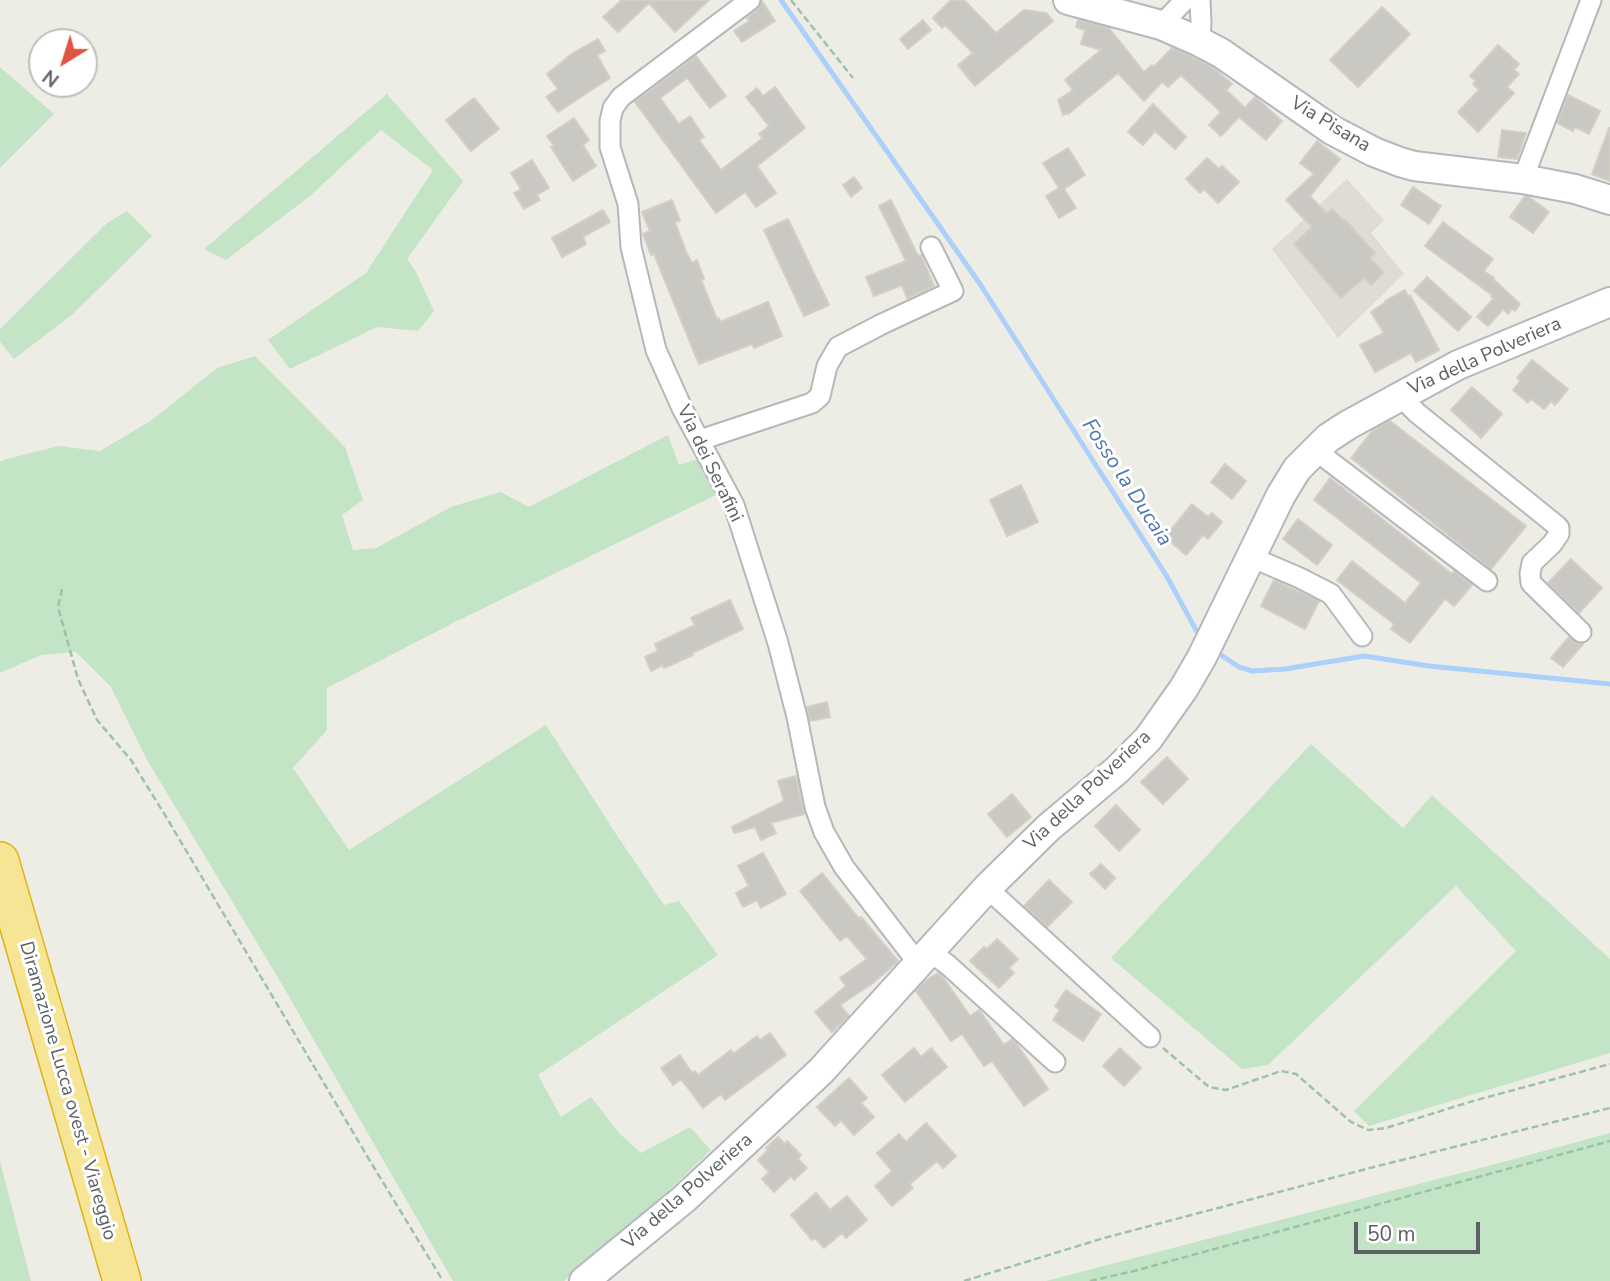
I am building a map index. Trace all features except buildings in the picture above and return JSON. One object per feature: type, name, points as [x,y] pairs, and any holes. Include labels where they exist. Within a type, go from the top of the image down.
[{"type":"highway","name":"Diramazione Lucca ovest - Viareggio","points":[[0,861],[122,1281]]},
{"type":"highway","name":"Diramazione Lucca ovest - Viareggio","points":[[0,948],[98,1281]]},
{"type":"street","name":"Via dei Serafini","points":[[750,0],[621,97],[613,108],[610,147],[628,204],[631,247],[656,350],[682,408],[734,505],[778,643],[797,717],[815,807],[824,832],[844,867],[924,957],[948,965],[1055,1062]]},
{"type":"street","name":"Via Pisana","points":[[1068,0],[1161,25],[1200,42],[1221,53],[1332,130],[1400,163],[1523,179],[1575,189],[1610,200]]},
{"type":"street","points":[[1161,25],[1185,0]]},
{"type":"street","points":[[1200,0],[1200,42]]},
{"type":"street","points":[[1523,179],[1591,0]]},
{"type":"street","points":[[700,440],[812,403],[820,396],[827,366],[838,347],[953,291],[931,247]]},
{"type":"street","name":"Via della Polveriera","points":[[584,1281],[684,1199],[821,1071],[986,888],[1048,828],[1117,770],[1147,738],[1184,688],[1209,643],[1281,495],[1297,469],[1315,450],[1348,425],[1458,365],[1610,302]]},
{"type":"street","points":[[1400,396],[1417,413],[1559,528],[1559,534],[1552,544],[1532,563],[1531,583],[1581,632]]},
{"type":"street","points":[[1315,450],[1487,581]]},
{"type":"street","points":[[1251,556],[1331,594],[1362,636]]},
{"type":"street","points":[[986,888],[1150,1037]]},
{"type":"path","points":[[792,0],[853,78]]},
{"type":"path","points":[[62,589],[58,607],[78,679],[97,720],[131,761],[165,815],[443,1281]]},
{"type":"path","points":[[1150,1037],[1209,1087],[1226,1090],[1281,1071],[1296,1074],[1351,1122],[1368,1130],[1386,1128],[1610,1064]]},
{"type":"path","points":[[964,1281],[1104,1238],[1610,1108]]},
{"type":"path","points":[[1090,1281],[1610,1141]]},
{"type":"shaded area","points":[[1347,179],[1384,220],[1371,233],[1404,274],[1338,338],[1272,249]]},
{"type":"green space","points":[[0,67],[28,91],[28,98],[36,98],[54,114],[0,168]]},
{"type":"green space","points":[[387,94],[463,181],[407,259],[434,311],[418,331],[377,327],[290,369],[268,340],[366,273],[433,170],[381,130],[310,196],[226,260],[204,249]]},
{"type":"green space","points":[[127,211],[152,236],[73,314],[14,359],[0,342],[0,329],[107,223]]},
{"type":"green space","points":[[255,356],[345,447],[363,500],[342,515],[353,550],[376,548],[451,507],[500,492],[529,507],[668,435],[679,465],[704,457],[722,492],[455,622],[327,688],[327,730],[293,768],[349,850],[546,725],[664,905],[679,901],[718,955],[538,1075],[561,1117],[591,1097],[620,1134],[641,1153],[690,1127],[711,1150],[630,1228],[564,1281],[453,1281],[277,976],[147,760],[111,687],[76,652],[41,655],[0,673],[0,462],[58,446],[100,451],[152,420],[217,368]]},
{"type":"green space","points":[[1311,744],[1403,828],[1432,795],[1610,959],[1610,1053],[1369,1126],[1354,1111],[1516,951],[1456,886],[1268,1065],[1242,1069],[1111,958]]},
{"type":"green space","points":[[1610,1133],[1610,1281],[1046,1281],[1503,1162]]},
{"type":"green space","points":[[0,1161],[31,1281],[0,1281]]},
{"type":"waterway","name":"Fosso la Ducaia","points":[[781,0],[980,284],[1166,575],[1201,636]]},
{"type":"waterway","name":"Fosso la Ducaia","points":[[1215,651],[1239,667],[1252,671],[1285,669],[1364,656],[1429,666],[1610,684]]}]
